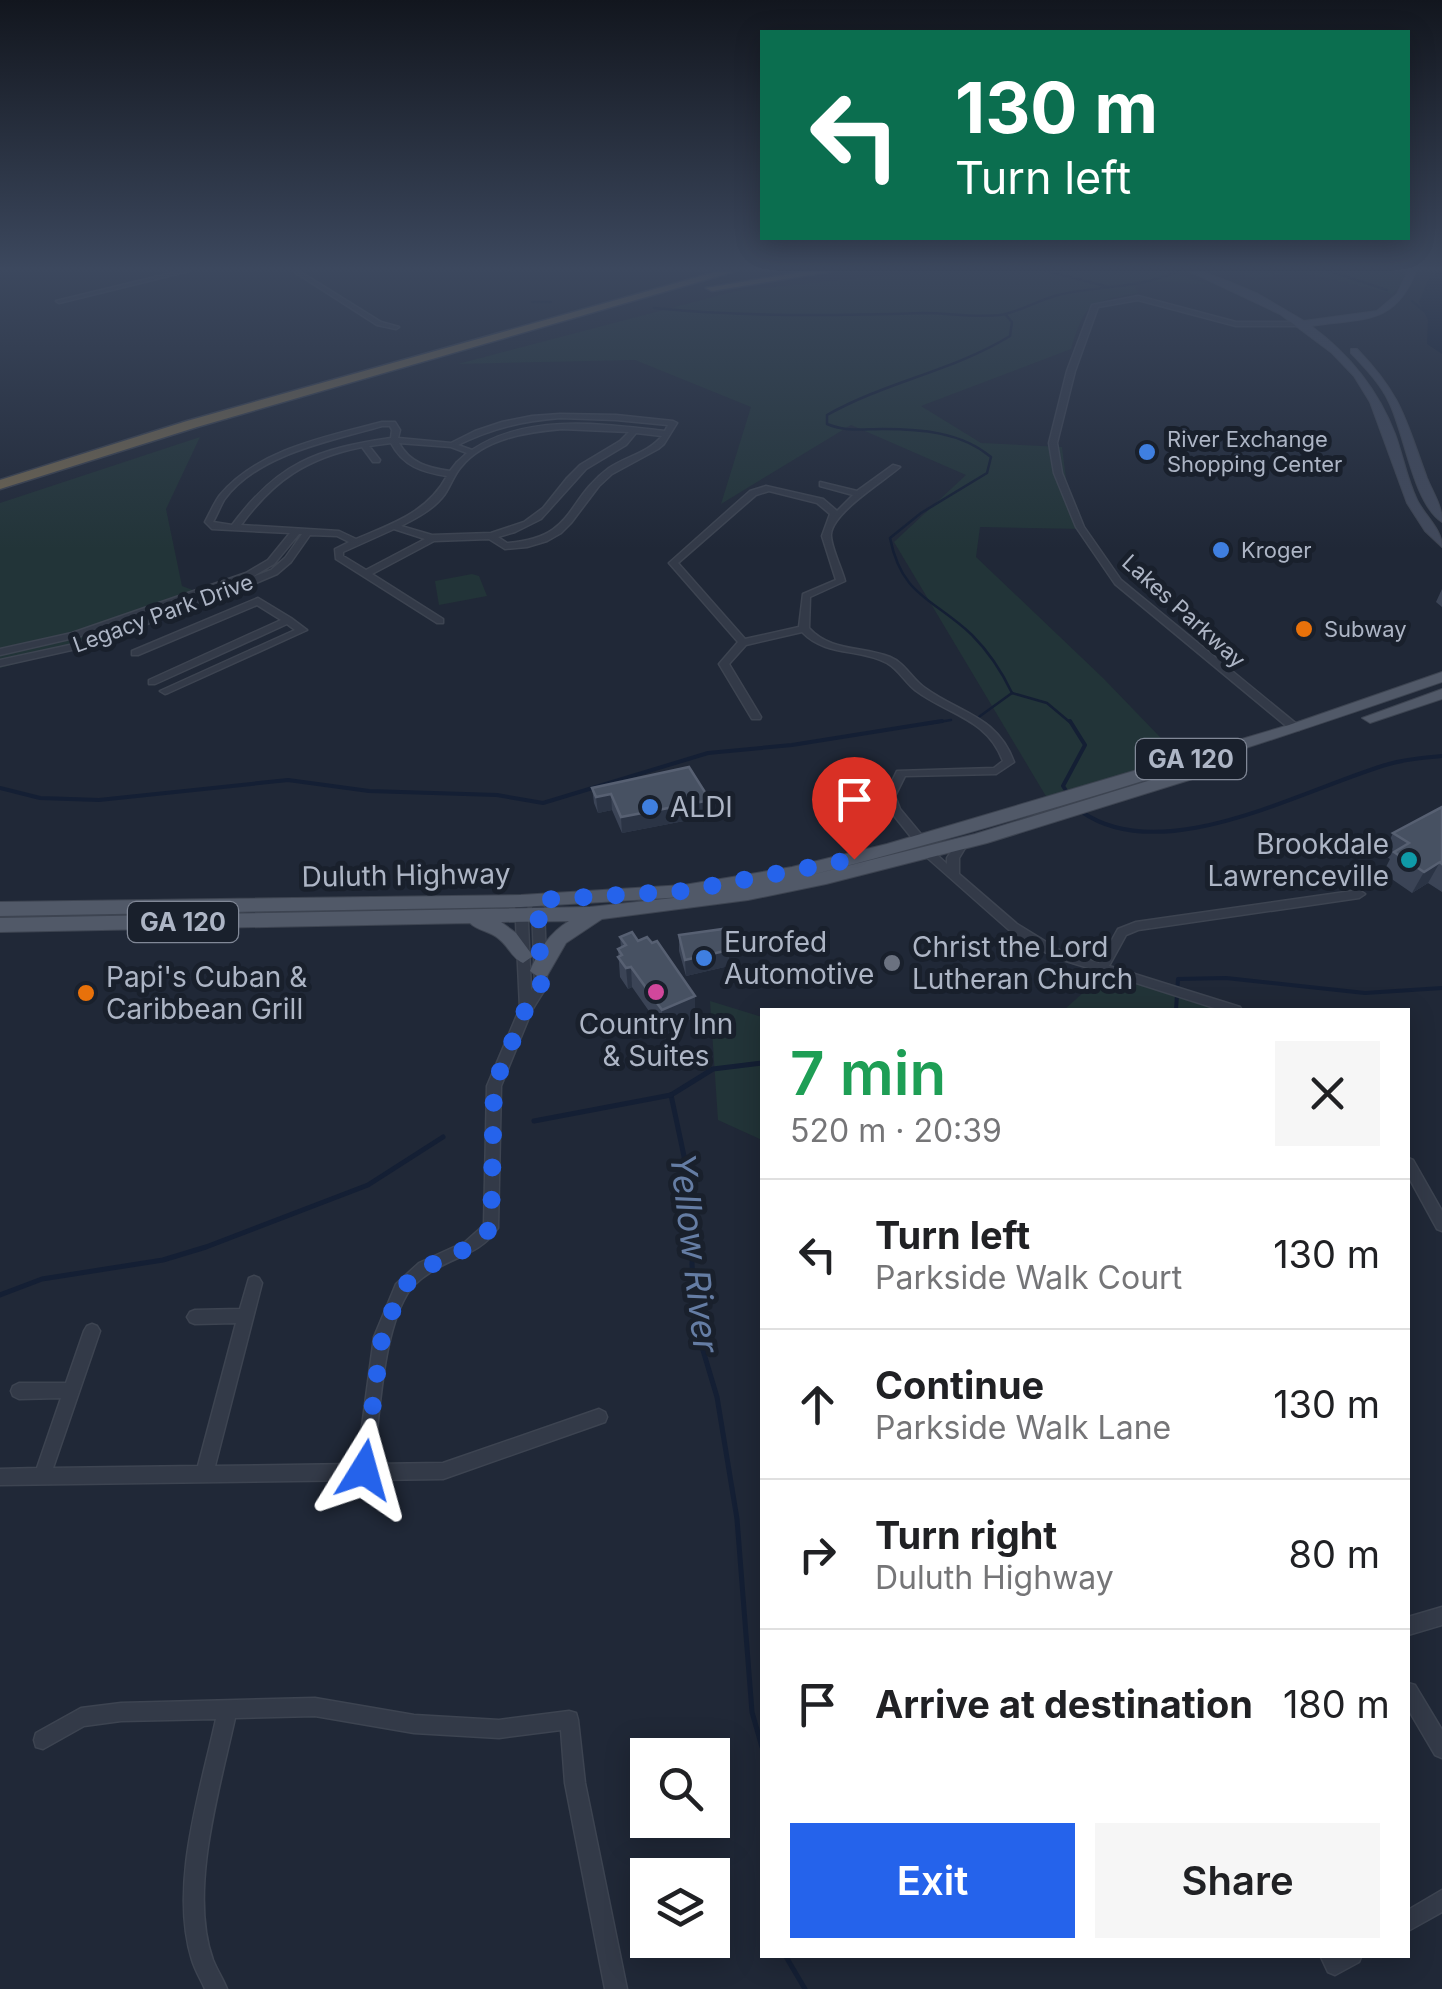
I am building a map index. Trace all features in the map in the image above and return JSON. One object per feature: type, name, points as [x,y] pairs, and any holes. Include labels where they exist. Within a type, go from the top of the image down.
[{"type":"highway","points":[[0,473],[364,364]]},
{"type":"highway","points":[[334,373],[367,364]]},
{"type":"highway","points":[[0,485],[148,437],[402,364]]},
{"type":"highway","points":[[398,365],[403,364]]},
{"type":"main road","points":[[1350,364],[1368,386],[1390,435],[1402,486],[1422,521],[1442,542]]},
{"type":"main road","points":[[1365,364],[1384,384],[1403,422],[1420,483],[1442,518]]},
{"type":"main road","name":"Duluth Highway","points":[[1092,797],[1442,677]]},
{"type":"main road","name":"Duluth Highway","points":[[0,925],[442,917],[684,891],[792,873],[889,849],[962,843],[1052,809],[1442,694]]},
{"type":"main road","name":"Duluth Highway","points":[[0,909],[529,908],[615,912],[744,897],[830,879],[1016,818],[1018,812],[1052,809]]},
{"type":"main road","points":[[540,971],[550,945],[564,932],[615,912]]},
{"type":"main road","points":[[442,917],[497,926],[510,935],[523,956]]},
{"type":"street","name":"Lakes Parkway","points":[[1074,364],[1053,443],[1058,473],[1080,527],[1118,582],[1295,728]]},
{"type":"street","points":[[452,445],[488,427],[562,415],[673,423],[660,447],[612,470],[568,524],[540,539],[504,546],[491,536]]},
{"type":"street","points":[[356,542],[339,534],[212,526],[212,514],[235,486],[270,461],[382,424],[392,424],[401,454],[418,468],[451,474]]},
{"type":"street","points":[[440,621],[338,552],[438,498],[451,474],[473,453],[503,438],[547,428],[667,434]]},
{"type":"street","points":[[392,526],[432,538],[491,536],[538,520],[582,468],[625,444],[634,431]]},
{"type":"street","points":[[235,527],[270,482],[291,468],[364,444],[434,440],[473,453]]},
{"type":"street","points":[[364,444],[376,460]]},
{"type":"street","points":[[804,630],[806,596],[841,582],[826,536],[835,518],[858,494],[896,467]]},
{"type":"street","points":[[823,484],[858,494]]},
{"type":"street","points":[[568,485],[595,488]]},
{"type":"street","points":[[835,518],[820,502],[769,488],[753,493],[673,563],[742,642],[754,642],[782,629],[804,630],[819,644],[892,662],[915,685],[984,726],[1006,752],[1009,762],[996,771],[926,770],[909,780],[898,779],[890,796],[903,822],[924,846],[1032,940],[1101,970],[1230,1008]]},
{"type":"street","name":"Legacy Park Drive","points":[[0,652],[75,635],[274,572],[302,532]]},
{"type":"street","points":[[366,574],[432,538]]},
{"type":"street","points":[[213,592],[240,609]]},
{"type":"street","name":"Legacy Park Drive","points":[[0,663],[82,645],[213,592]]},
{"type":"street","points":[[135,653],[258,601],[302,630],[165,692]]},
{"type":"street","points":[[152,682],[288,620]]},
{"type":"street","points":[[742,642],[724,664],[756,716]]},
{"type":"street","points":[[889,849],[903,822]]},
{"type":"street","points":[[953,875],[953,858],[962,843]]},
{"type":"street","points":[[1101,970],[1122,932],[1136,926],[1359,894]]},
{"type":"street","points":[[526,1008],[523,956],[529,908]]},
{"type":"street","points":[[364,1470],[382,1337],[401,1289],[424,1268],[470,1247],[491,1228],[494,1086],[526,1008],[541,986],[529,908]]},
{"type":"street","points":[[1410,1168],[1442,1225]]},
{"type":"street","points":[[205,1473],[254,1283]]},
{"type":"street","points":[[195,1317],[245,1316]]},
{"type":"street","points":[[42,1477],[92,1332]]},
{"type":"street","points":[[19,1391],[72,1390]]},
{"type":"street","points":[[0,1478],[443,1471],[600,1417]]},
{"type":"street","points":[[1410,1625],[1442,1616]]},
{"type":"street","points":[[1410,1695],[1442,1748]]},
{"type":"street","points":[[43,1740],[82,1717],[227,1710],[316,1707],[414,1724],[499,1729],[569,1720],[575,1783],[616,1989]]},
{"type":"street","points":[[216,1989],[196,1934],[196,1874],[227,1710]]},
{"type":"street","points":[[1410,1920],[1442,1900]]},
{"type":"shaded area","points":[[644,364],[1032,364],[921,406],[981,443],[1062,447],[1070,509],[1084,529],[980,527],[976,557],[1187,765],[1050,803],[894,542],[966,475],[851,425],[721,504],[751,407]]},
{"type":"shaded area","points":[[200,437],[166,509],[182,586],[211,597],[121,636],[0,668],[0,503]]},
{"type":"shaded area","points":[[479,576],[487,596],[439,605],[435,581]]},
{"type":"shaded area","points":[[1104,974],[1216,1008],[1066,1008]]},
{"type":"shaded area","points":[[710,1001],[760,1016],[760,1139],[718,1120]]},
{"type":"building","points":[[689,767],[710,800],[621,817],[611,794],[596,797],[592,788]]},
{"type":"building","points":[[1442,807],[1442,864],[1424,872],[1394,852],[1409,843],[1393,833]]},
{"type":"building","points":[[723,929],[729,950],[685,960],[679,935]]},
{"type":"building","points":[[632,932],[638,941],[647,937],[652,943],[657,941],[695,996],[662,1010],[631,967],[626,968],[618,957],[622,955],[618,949],[626,945],[620,937]]},
{"type":"waterway","name":"Yellow River","points":[[951,364],[849,404],[827,415],[827,424],[848,429],[940,434],[967,442],[991,457],[987,473],[921,513],[890,538],[895,558],[911,585],[978,642],[995,662],[1012,693]]},
{"type":"waterway","points":[[976,719],[1012,693]]},
{"type":"waterway","name":"Yellow River","points":[[1012,693],[1047,703],[1072,724]]},
{"type":"waterway","points":[[926,724],[951,720]]},
{"type":"waterway","points":[[0,788],[40,798],[99,800],[288,780],[369,791],[497,795],[543,803],[708,753],[792,745],[942,721]]},
{"type":"waterway","name":"Yellow River","points":[[1067,792],[1063,786],[1085,745],[1072,724]]},
{"type":"waterway","name":"Yellow River","points":[[1082,812],[1115,827],[1153,832],[1193,828],[1277,805],[1389,764],[1442,756]]},
{"type":"waterway","name":"Yellow River","points":[[1176,1008],[1178,979],[1226,978],[1365,993],[1442,988]]},
{"type":"waterway","name":"Yellow River","points":[[671,1095],[713,1069],[760,1063]]},
{"type":"waterway","points":[[534,1121],[671,1095]]},
{"type":"waterway","name":"Yellow River","points":[[671,1095],[695,1208],[692,1264],[696,1327],[717,1397],[737,1519],[752,1712],[760,1740]]},
{"type":"waterway","points":[[0,1295],[42,1279],[163,1260],[206,1247],[368,1185],[443,1137]]},
{"type":"waterway","name":"Yellow River","points":[[787,1958],[805,1989]]},
{"type":"place","name":"River Exchange Shopping Center","points":[[1147,452]]},
{"type":"place","name":"Kroger","points":[[1221,550]]},
{"type":"place","name":"Subway","points":[[1304,629]]},
{"type":"place","name":"ALDI","points":[[650,807]]},
{"type":"place","name":"Brookdale Lawrenceville","points":[[1409,860]]},
{"type":"place","name":"Eurofed Automotive","points":[[704,958]]},
{"type":"place","name":"Christ the Lord Lutheran Church","points":[[892,963]]},
{"type":"place","name":"Country Inn & Suites","points":[[656,992]]},
{"type":"place","name":"Papi's Cuban & Caribbean Grill","points":[[86,993]]},
{"type":"route","points":[[364,1470],[382,1337],[401,1289],[424,1268],[470,1247],[491,1228],[494,1086],[526,1008],[541,986],[538,900],[684,891],[854,859]]}]
